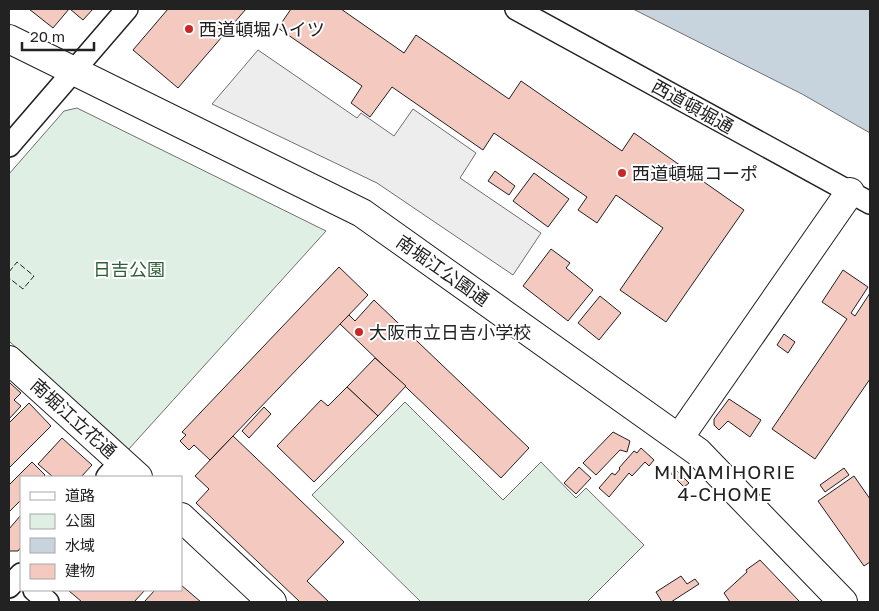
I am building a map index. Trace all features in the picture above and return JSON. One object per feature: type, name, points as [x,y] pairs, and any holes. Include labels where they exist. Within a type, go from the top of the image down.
[{"type":"street","points":[[9,146],[127,9]]},
{"type":"street","name":"西道頓堀通","points":[[516,9],[860,198]]},
{"type":"street","name":"南堀江公園通","points":[[9,40],[74,70],[362,213],[698,452],[843,602]]},
{"type":"street","points":[[678,438],[860,198]]},
{"type":"street","name":"南堀江立花通","points":[[9,360],[122,472]]},
{"type":"street","points":[[182,518],[272,602]]},
{"type":"street","points":[[34,591],[48,602]]},
{"type":"green space","name":"日吉公園","points":[[77,108],[326,231],[128,450],[9,341],[9,174],[64,111]]},
{"type":"green space","points":[[405,402],[503,500],[541,462],[576,498],[586,488],[644,545],[587,602],[421,602],[312,495]]},
{"type":"shaded area","points":[[258,50],[357,118],[361,113],[394,136],[413,109],[476,153],[460,178],[541,233],[513,275],[377,183],[212,104]]},
{"type":"water","points":[[633,9],[870,9],[870,133],[802,94]]},
{"type":"building","points":[[29,9],[69,9],[53,28]]},
{"type":"building","points":[[70,9],[93,9],[83,20]]},
{"type":"building","name":"西道頓堀ハイツ","points":[[168,9],[246,9],[178,88],[133,50]]},
{"type":"building","name":"西道頓堀コーポ","points":[[291,9],[341,9],[404,53],[416,35],[509,99],[521,81],[622,151],[634,133],[744,210],[666,322],[620,290],[663,228],[616,195],[597,223],[578,210],[587,197],[494,133],[483,150],[392,87],[370,117],[351,103],[362,86],[278,28]]},
{"type":"building","points":[[495,171],[515,186],[509,195],[488,181]]},
{"type":"building","points":[[534,173],[569,199],[548,227],[513,201]]},
{"type":"building","points":[[551,249],[570,263],[566,268],[593,290],[568,321],[523,286]]},
{"type":"building","points":[[339,267],[368,295],[210,460],[194,445],[189,450],[180,441],[186,435],[182,432]]},
{"type":"building","points":[[843,270],[868,287],[851,313],[855,316],[870,293],[870,379],[815,459],[772,429],[847,319],[822,302]]},
{"type":"building","points":[[600,296],[621,313],[599,340],[578,323]]},
{"type":"building","points":[[374,300],[529,448],[501,478],[340,324],[349,315],[355,321]]},
{"type":"building","points":[[784,334],[795,342],[788,353],[777,345]]},
{"type":"building","points":[[375,358],[406,386],[378,416],[347,387]]},
{"type":"building","points":[[9,384],[21,393],[14,400],[21,406],[9,419]]},
{"type":"building","points":[[347,387],[378,416],[314,482],[277,446],[321,400],[328,406]]},
{"type":"building","points":[[729,399],[761,420],[750,437],[728,421],[719,430],[714,425],[714,419]]},
{"type":"building","points":[[29,403],[51,426],[9,468],[9,423]]},
{"type":"building","points":[[264,407],[271,414],[249,438],[242,431]]},
{"type":"building","points":[[613,432],[630,441],[627,452],[620,450],[596,475],[583,463]]},
{"type":"building","points":[[233,436],[344,542],[307,581],[329,602],[300,602],[196,503],[209,489],[195,476]]},
{"type":"building","points":[[62,438],[92,465],[82,476],[52,476],[38,464]]},
{"type":"building","points":[[641,448],[654,460],[649,466],[645,462],[632,476],[629,473],[609,497],[599,488],[612,473],[615,475],[634,451],[637,453]]},
{"type":"building","points":[[32,462],[45,475],[20,476],[20,501],[9,512],[9,485]]},
{"type":"building","points":[[579,467],[591,478],[576,494],[564,483]]},
{"type":"building","points":[[844,468],[849,475],[825,492],[820,485]]},
{"type":"building","points":[[675,469],[689,483],[684,487],[671,474]]},
{"type":"building","points":[[854,476],[870,499],[870,562],[864,566],[818,501]]},
{"type":"building","points":[[20,516],[20,548],[18,551],[9,551],[9,529]]},
{"type":"building","points":[[760,560],[800,602],[730,602],[724,593],[747,572],[746,570]]},
{"type":"building","points":[[681,576],[687,584],[695,579],[699,584],[671,602],[662,602],[656,592]]},
{"type":"building","points":[[182,586],[201,602],[144,602],[154,591],[182,591]]},
{"type":"building","points":[[69,591],[144,591],[134,602],[82,602]]},
{"type":"fence","points":[[9,272],[17,262],[34,276],[23,289],[9,278]]},
{"type":"place","name":"西道頓堀ハイツ","points":[[189,29]]},
{"type":"place","name":"西道頓堀コーポ","points":[[622,173]]},
{"type":"place","name":"大阪市立日吉小学校","points":[[359,332]]},
{"type":"district","name":"MINAMIHORIE 4-CHOME","points":[[725,482]]}]
